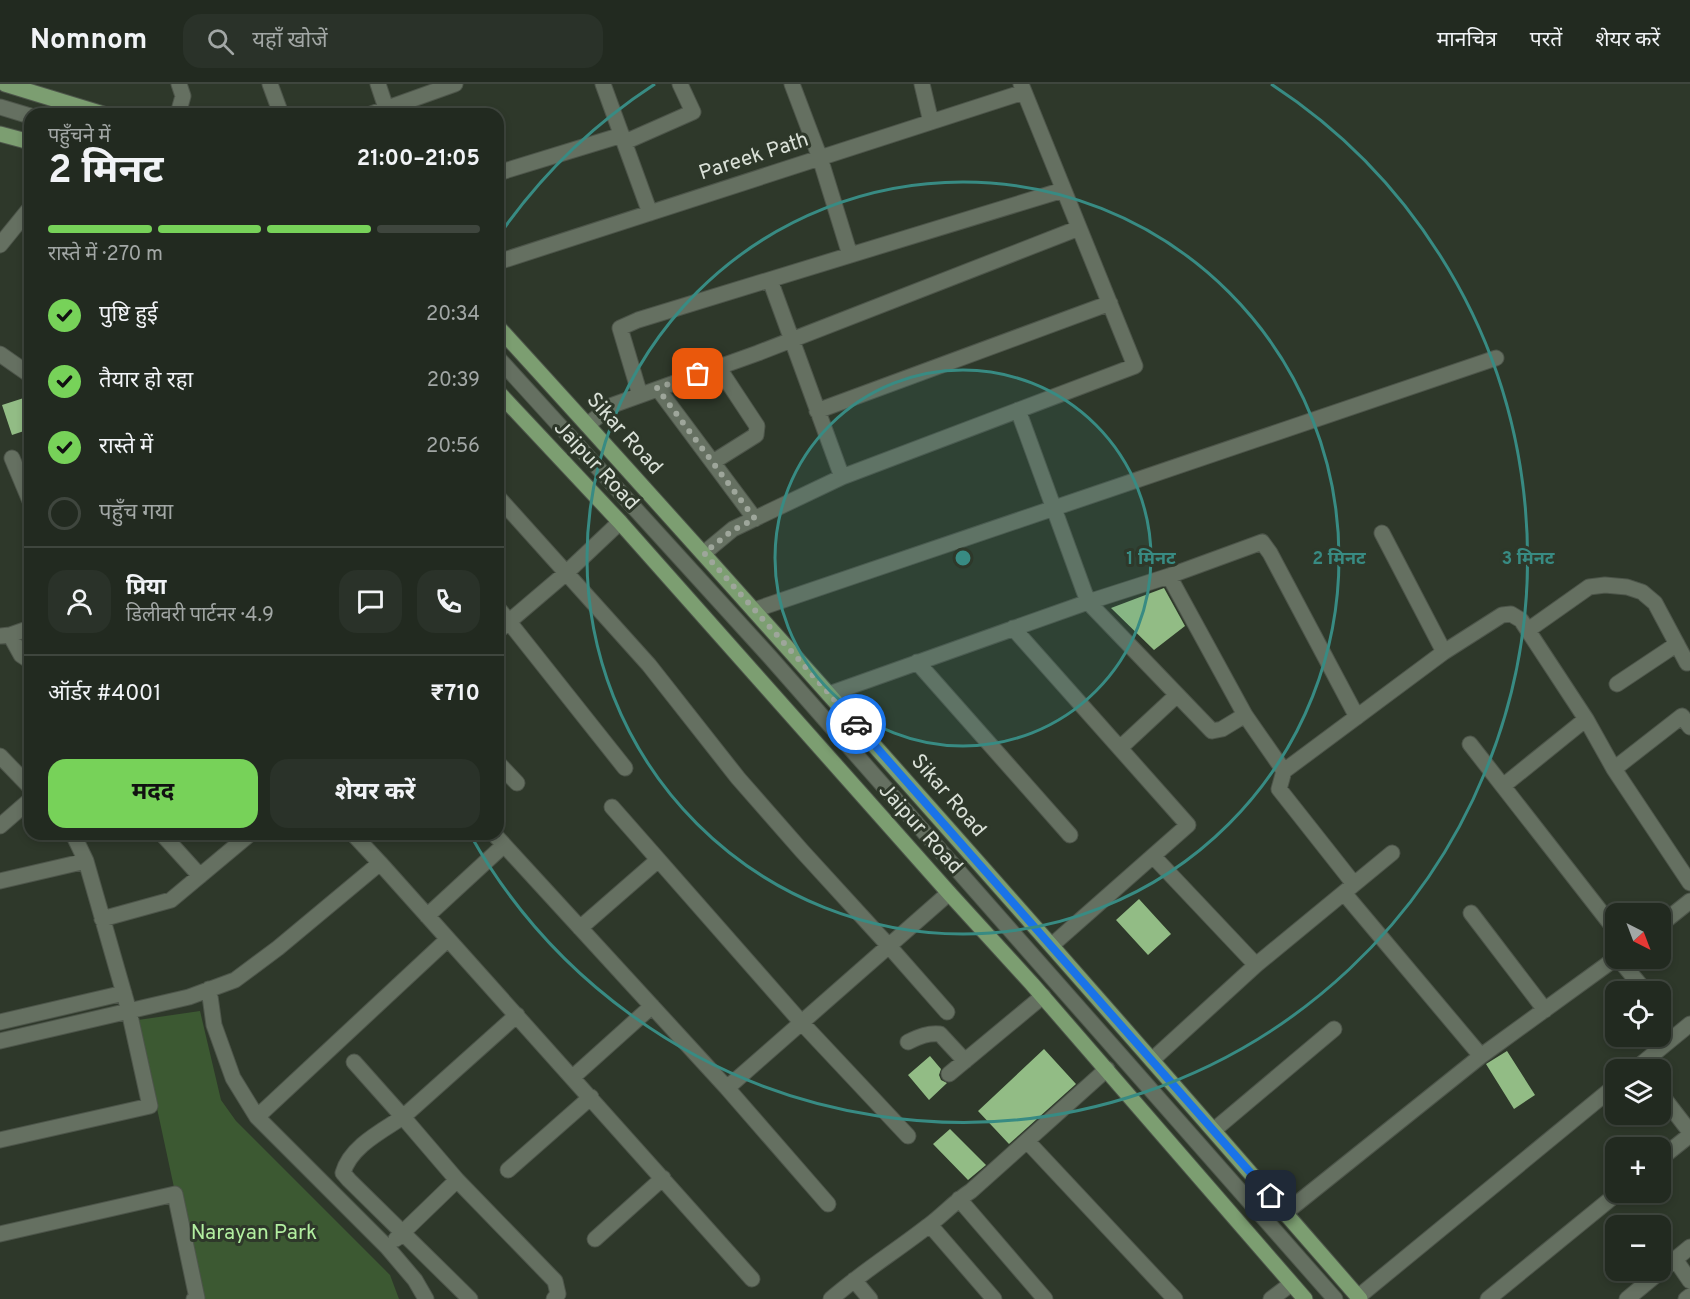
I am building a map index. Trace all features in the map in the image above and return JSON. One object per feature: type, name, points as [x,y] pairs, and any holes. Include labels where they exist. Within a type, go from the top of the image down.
[{"type":"main road","points":[[5,84],[83,108]]},
{"type":"main road","points":[[0,134],[24,140]]},
{"type":"main road","name":"Sikar Road","points":[[504,334],[704,553],[1052,945],[1359,1298]]},
{"type":"main road","name":"Jaipur Road","points":[[504,398],[620,522],[1043,996],[1305,1299]]},
{"type":"street","points":[[179,84],[183,96],[180,108]]},
{"type":"street","points":[[270,84],[279,108]]},
{"type":"street","points":[[378,84],[385,108]]},
{"type":"street","points":[[394,108],[455,84]]},
{"type":"street","points":[[603,84],[650,213]]},
{"type":"street","points":[[504,171],[623,139],[693,112],[680,84]]},
{"type":"street","points":[[792,84],[820,158],[850,255]]},
{"type":"street","points":[[922,84],[931,122]]},
{"type":"street","points":[[704,553],[733,530],[842,477],[1135,366],[1022,88]]},
{"type":"street","name":"Pareek Path","points":[[504,260],[931,122],[1022,88]]},
{"type":"street","points":[[0,107],[24,114]]},
{"type":"street","points":[[640,395],[620,328],[638,320],[1063,190]]},
{"type":"street","points":[[0,245],[24,215]]},
{"type":"street","points":[[587,425],[613,405],[790,340],[1079,228]]},
{"type":"street","points":[[770,280],[790,340],[842,477]]},
{"type":"street","points":[[817,411],[1110,303]]},
{"type":"street","points":[[0,354],[24,371]]},
{"type":"street","points":[[754,610],[1496,358]]},
{"type":"street","points":[[504,365],[770,657],[1335,1299]]},
{"type":"street","points":[[713,462],[756,435],[757,426],[718,367]]},
{"type":"street","points":[[657,388],[755,519]]},
{"type":"street","points":[[1018,410],[1088,602],[1212,731],[1222,729],[1245,715]]},
{"type":"street","points":[[12,458],[24,487]]},
{"type":"street","points":[[504,504],[649,665],[752,794],[946,1012]]},
{"type":"street","points":[[620,522],[504,627],[625,768]]},
{"type":"street","points":[[1382,533],[1444,652]]},
{"type":"street","points":[[829,694],[1262,542],[1357,717]]},
{"type":"street","points":[[1169,576],[1245,715],[1284,771]]},
{"type":"street","points":[[1528,630],[1589,587],[1605,585],[1627,587],[1642,592],[1655,603],[1687,663]]},
{"type":"street","points":[[1481,1056],[1349,888],[1279,789],[1284,771],[1444,652],[1502,615],[1515,616],[1528,630],[1586,719],[1614,769],[1690,883]]},
{"type":"street","points":[[1013,628],[1188,825],[1052,945]]},
{"type":"street","points":[[24,630],[5,635],[24,657]]},
{"type":"street","points":[[1617,684],[1677,644]]},
{"type":"street","points":[[917,662],[1070,835]]},
{"type":"street","points":[[1119,748],[1177,695]]},
{"type":"street","points":[[1614,769],[1682,716],[1690,727]]},
{"type":"street","points":[[1503,786],[1586,719]]},
{"type":"street","points":[[1470,744],[1605,916]]},
{"type":"street","points":[[0,756],[24,781]]},
{"type":"street","points":[[504,769],[517,783]]},
{"type":"street","points":[[0,826],[24,805]]},
{"type":"street","points":[[612,807],[801,1022],[908,1136]]},
{"type":"street","points":[[0,1140],[150,1106],[124,993],[86,861],[76,840]]},
{"type":"street","points":[[167,840],[200,876]]},
{"type":"street","points":[[102,919],[171,900],[242,840]]},
{"type":"street","points":[[359,840],[752,1279]]},
{"type":"street","points":[[427,916],[499,840],[727,1088],[828,1204]]},
{"type":"street","points":[[1152,1060],[1256,965],[1392,853]]},
{"type":"street","points":[[1153,856],[1256,965]]},
{"type":"street","points":[[580,928],[658,860]]},
{"type":"street","points":[[0,880],[86,861]]},
{"type":"street","points":[[0,1041],[189,997],[235,980],[278,948],[380,863]]},
{"type":"street","points":[[727,1088],[949,893]]},
{"type":"street","points":[[1671,916],[1690,901]]},
{"type":"street","points":[[1472,914],[1545,1010]]},
{"type":"street","points":[[256,1117],[448,939]]},
{"type":"street","points":[[1285,1212],[1481,1056],[1605,967]]},
{"type":"street","points":[[1626,969],[1637,981]]},
{"type":"street","points":[[209,989],[213,1025],[233,1078],[256,1117],[387,1247],[415,1280],[426,1299]]},
{"type":"street","points":[[0,1022],[124,993]]},
{"type":"street","points":[[949,1074],[1043,996]]},
{"type":"street","points":[[573,1077],[652,1006]]},
{"type":"street","points":[[470,1299],[348,1180],[344,1173],[345,1165],[356,1150],[403,1117],[517,1015]]},
{"type":"street","points":[[1649,1059],[1690,1024]]},
{"type":"street","points":[[1214,1130],[1334,1029]]},
{"type":"street","points":[[908,1042],[921,1036],[940,1034],[965,1061]]},
{"type":"street","points":[[354,1062],[457,1180],[555,1281],[558,1294],[554,1299]]},
{"type":"street","points":[[831,1299],[930,1225],[971,1191],[1107,1069]]},
{"type":"street","points":[[1359,1298],[1605,1094]]},
{"type":"street","points":[[508,1170],[591,1097]]},
{"type":"street","points":[[1671,1108],[1690,1134],[1671,1150]]},
{"type":"street","points":[[1027,1141],[1175,1299]]},
{"type":"street","points":[[595,1239],[663,1178]]},
{"type":"street","points":[[387,1247],[457,1180]]},
{"type":"street","points":[[0,1234],[175,1194],[197,1298],[194,1299]]},
{"type":"street","points":[[959,1199],[1044,1299]]},
{"type":"street","points":[[1488,1299],[1606,1203]]},
{"type":"street","points":[[930,1225],[994,1299]]},
{"type":"street","points":[[1627,1299],[1690,1247]]},
{"type":"street","points":[[1675,1259],[1690,1281]]},
{"type":"street","points":[[854,1280],[870,1299]]},
{"type":"street","points":[[1271,1299],[1292,1284]]},
{"type":"street","points":[[1686,1299],[1690,1296]]},
{"type":"green space","name":"Narayan Park","points":[[200,1011],[221,1100],[236,1121],[390,1275],[399,1299],[198,1299],[138,1020]]},
{"type":"building","points":[[24,398],[24,431],[12,435],[2,405]]},
{"type":"building","points":[[1164,588],[1185,626],[1154,650],[1111,608]]},
{"type":"building","points":[[1139,899],[1171,934],[1148,955],[1116,920]]},
{"type":"building","points":[[1044,1049],[1076,1084],[1009,1144],[978,1111]]},
{"type":"building","points":[[1507,1051],[1535,1095],[1514,1109],[1486,1064]]},
{"type":"building","points":[[930,1056],[941,1069],[939,1075],[941,1080],[947,1083],[929,1100],[908,1075]]},
{"type":"building","points":[[950,1129],[986,1165],[968,1180],[933,1144]]},
{"type":"way so far","points":[[698,374],[657,388],[755,519],[733,530],[704,553],[856,724]]},
{"type":"route","points":[[856,724],[1271,1196]]}]
